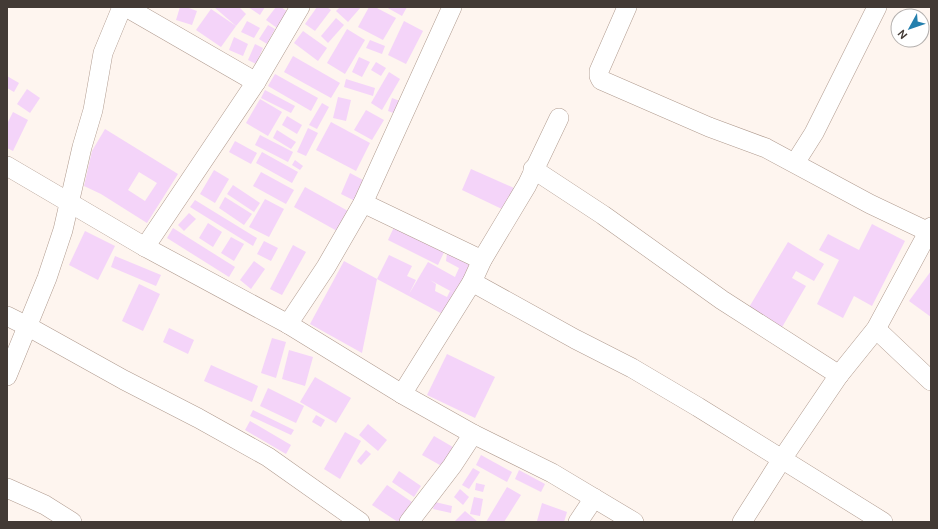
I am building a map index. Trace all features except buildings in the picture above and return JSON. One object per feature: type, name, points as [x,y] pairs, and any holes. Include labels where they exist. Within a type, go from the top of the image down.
[{"type":"street","points":[[7,376],[47,278],[63,230],[82,147],[94,110],[103,53],[122,7]]},
{"type":"street","points":[[126,7],[256,82]]},
{"type":"street","points":[[145,248],[256,82],[300,7]]},
{"type":"street","points":[[288,324],[326,266],[363,203],[452,7]]},
{"type":"street","points":[[627,7],[599,71],[601,80],[709,127],[766,148],[870,204],[930,231],[876,329],[839,375],[782,459],[742,522]]},
{"type":"street","points":[[795,163],[814,133],[877,7]]},
{"type":"street","points":[[402,394],[472,282],[482,260],[527,184],[559,118]]},
{"type":"street","points":[[7,166],[145,248],[288,324],[402,394],[473,434],[552,473],[634,522]]},
{"type":"street","points":[[533,169],[603,215],[722,300],[839,375]]},
{"type":"street","points":[[363,203],[482,260]]},
{"type":"street","points":[[472,282],[575,339],[632,368],[883,522]]},
{"type":"street","points":[[7,316],[268,457],[360,522]]},
{"type":"street","points":[[876,329],[931,381]]},
{"type":"street","points":[[410,522],[452,466],[473,434]]},
{"type":"street","points":[[7,488],[45,505],[72,522]]},
{"type":"street","points":[[578,522],[594,498]]}]
